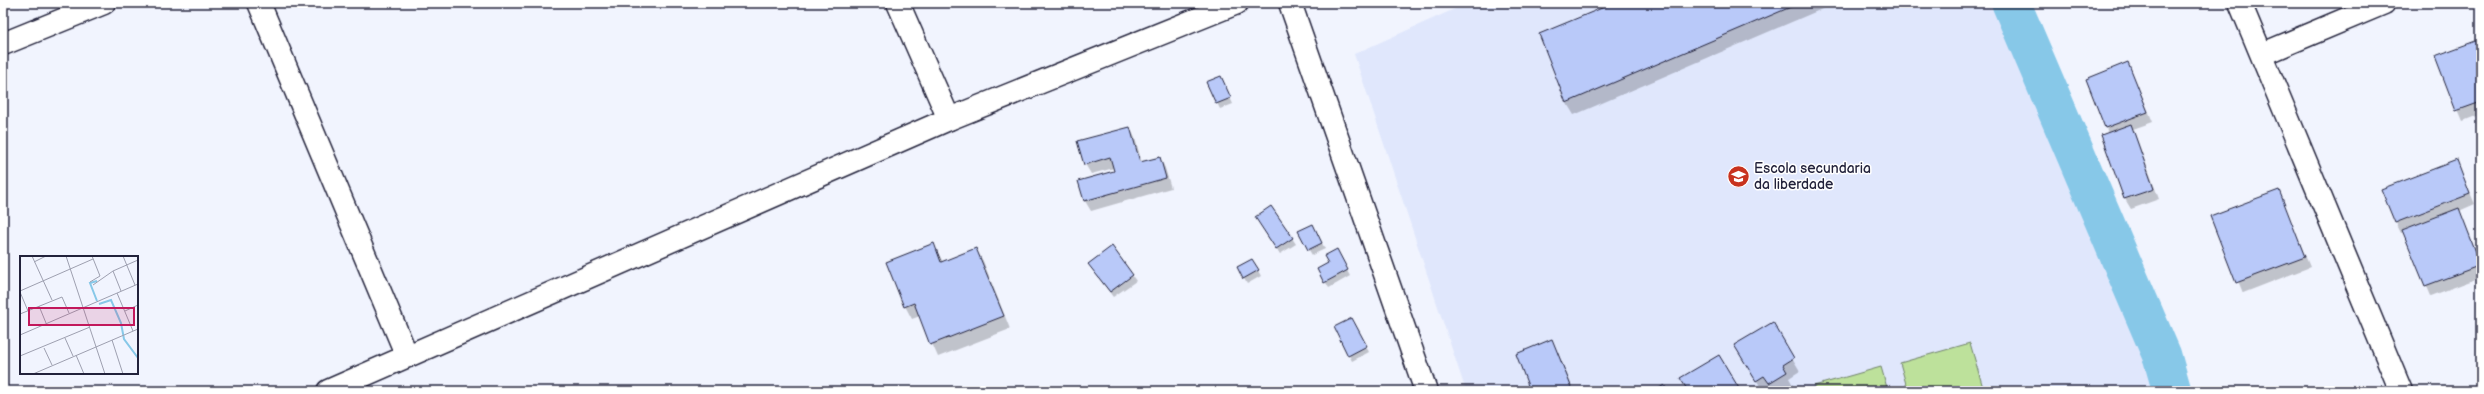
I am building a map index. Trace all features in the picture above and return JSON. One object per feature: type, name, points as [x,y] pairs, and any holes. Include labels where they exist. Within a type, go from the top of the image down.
[{"type":"street","points":[[3,44],[104,3]]},
{"type":"street","points":[[259,3],[406,356]]},
{"type":"street","points":[[898,3],[948,119]]},
{"type":"street","points":[[328,391],[948,119],[1237,3]]},
{"type":"street","points":[[1290,3],[1426,391]]},
{"type":"street","points":[[2240,3],[2263,54],[2402,391]]},
{"type":"street","points":[[2263,54],[2384,3]]},
{"type":"shaded area","name":"Escola secundaria da liberdade","points":[[1468,3],[2007,3],[2134,299],[2160,391],[1466,391],[1354,54]]},
{"type":"green space","points":[[1970,343],[1984,391],[1908,391],[1900,363]]},
{"type":"green space","points":[[1881,367],[1888,391],[1816,391],[1814,386]]},
{"type":"building","points":[[1614,3],[1800,3],[1566,103],[1539,34]]},
{"type":"building","points":[[2481,39],[2481,102],[2456,111],[2435,56]]},
{"type":"building","points":[[2128,62],[2148,112],[2105,128],[2086,79]]},
{"type":"building","points":[[1221,76],[1231,98],[1216,104],[1206,82]]},
{"type":"building","points":[[2131,124],[2154,189],[2124,199],[2101,135]]},
{"type":"building","points":[[1130,127],[1140,162],[1160,157],[1166,178],[1084,201],[1078,181],[1114,171],[1110,157],[1084,165],[1077,141]]},
{"type":"building","points":[[2457,160],[2470,194],[2395,223],[2381,189]]},
{"type":"building","points":[[2279,190],[2305,257],[2236,283],[2210,216]]},
{"type":"building","points":[[1271,206],[1293,238],[1276,249],[1255,217]]},
{"type":"building","points":[[2459,208],[2481,265],[2425,286],[2402,230]]},
{"type":"building","points":[[1313,224],[1322,243],[1308,250],[1298,231]]},
{"type":"building","points":[[934,243],[941,262],[976,248],[1004,316],[930,345],[914,303],[904,307],[886,262]]},
{"type":"building","points":[[1112,246],[1133,275],[1110,292],[1088,264]]},
{"type":"building","points":[[1337,249],[1348,270],[1324,283],[1317,269],[1328,263],[1324,256]]},
{"type":"building","points":[[1252,259],[1259,270],[1243,279],[1237,267]]},
{"type":"building","points":[[1352,318],[1367,346],[1348,356],[1334,327]]},
{"type":"building","points":[[1773,322],[1794,358],[1783,365],[1787,372],[1769,383],[1764,376],[1756,381],[1734,345]]},
{"type":"building","points":[[1552,339],[1573,391],[1530,391],[1516,354]]},
{"type":"building","points":[[1719,355],[1740,390],[1688,391],[1680,378]]},
{"type":"building","points":[[1664,385],[1668,391],[1655,391]]},
{"type":"waterway","points":[[2011,3],[2162,356],[2172,391]]},
{"type":"place","name":"Escola secundaria da liberdade","points":[[1738,176]]}]
